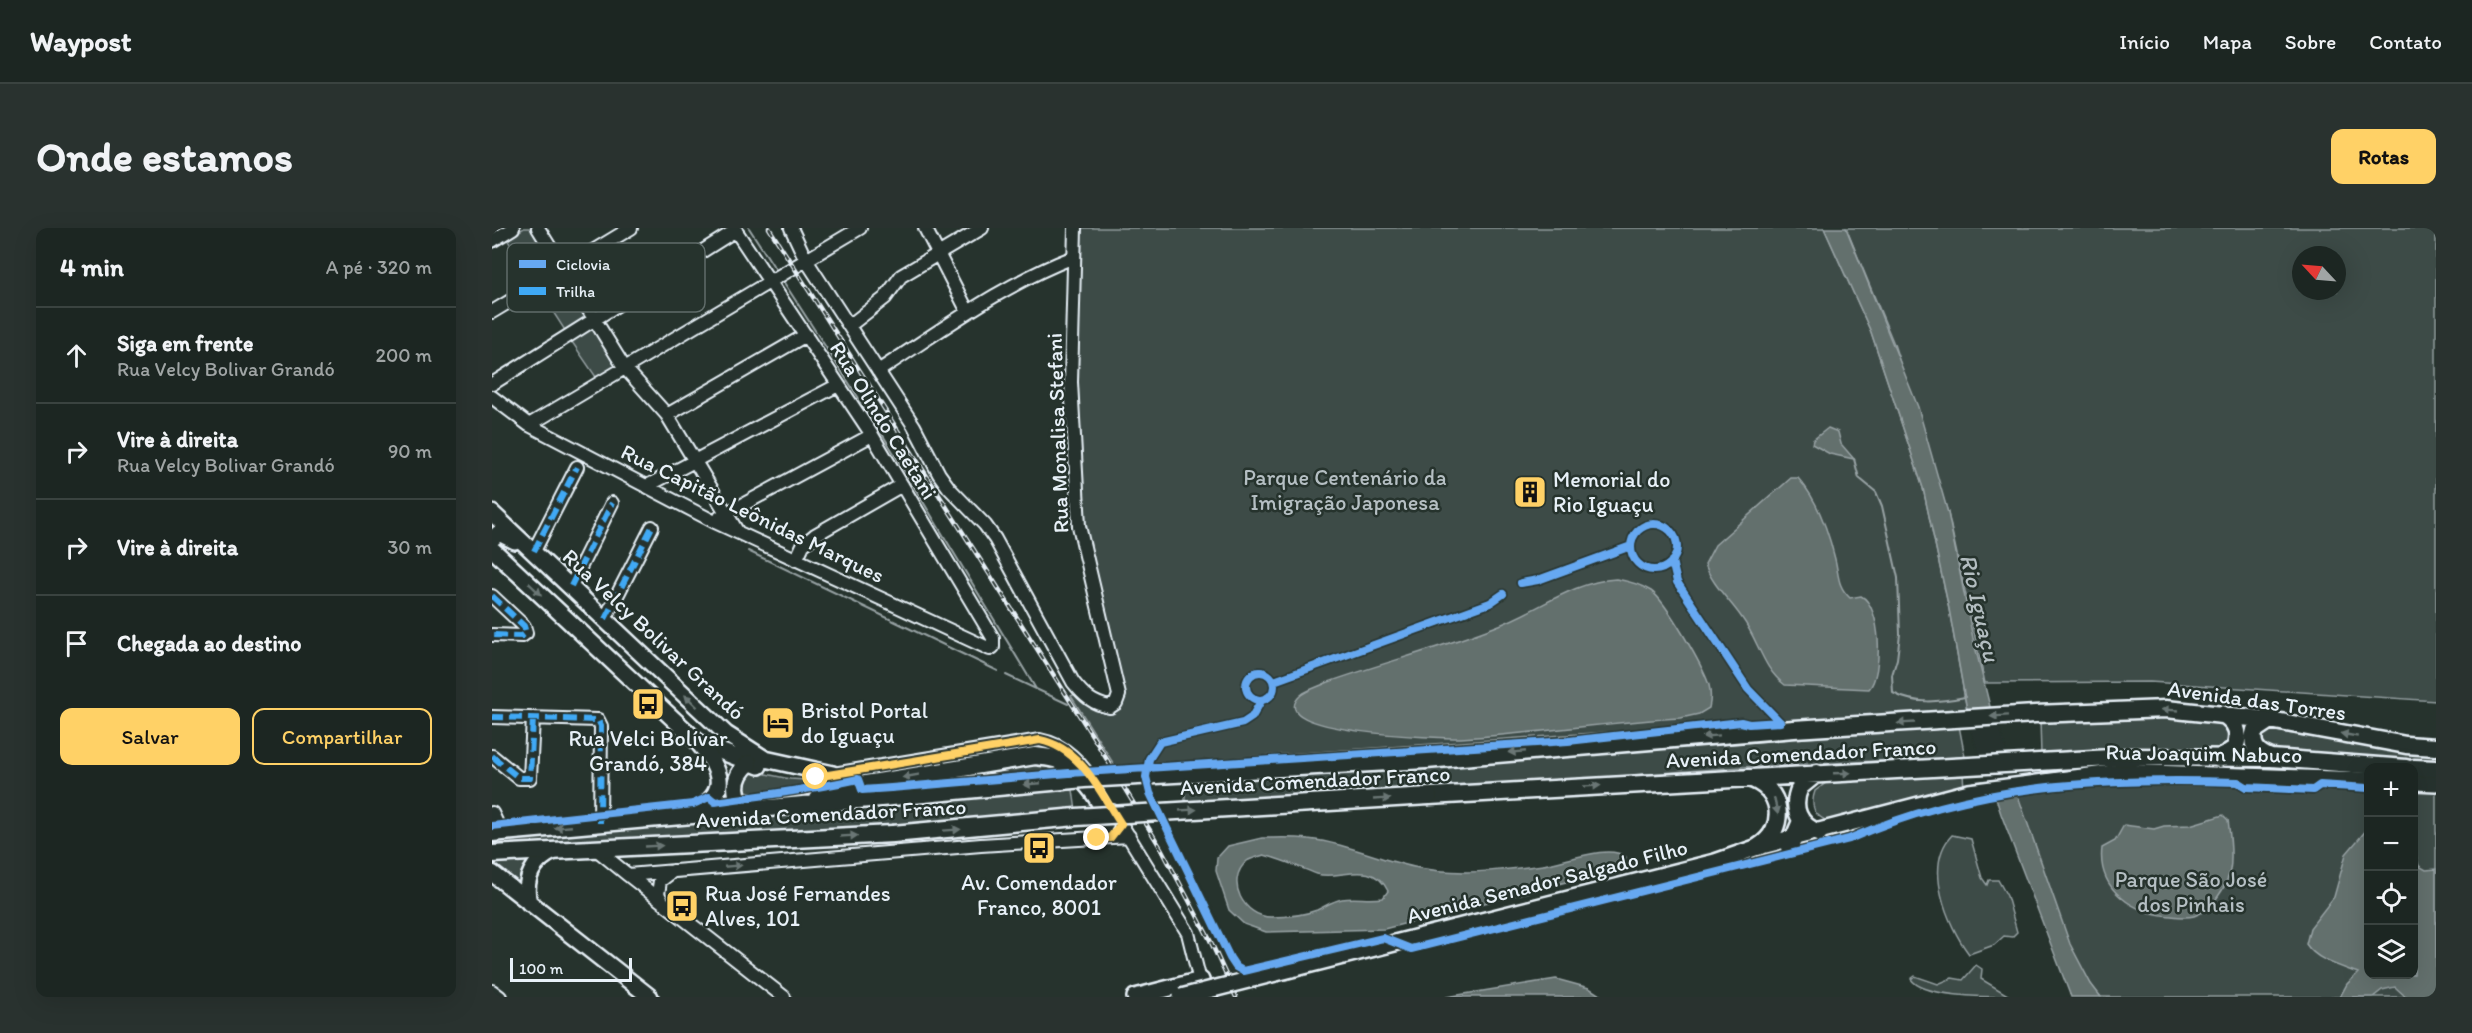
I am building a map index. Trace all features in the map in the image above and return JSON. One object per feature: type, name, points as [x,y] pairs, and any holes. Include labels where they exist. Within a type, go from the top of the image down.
[{"type":"highway","name":"Avenida das Torres","points":[[2035,714],[2166,709],[2270,720],[2406,746],[2436,747]]},
{"type":"highway","name":"Avenida Comendador Franco","points":[[496,832],[806,807],[1084,779],[1426,760],[1666,739],[2035,714]]},
{"type":"highway","points":[[2218,759],[2231,753],[2238,741],[2233,722],[2222,714]]},
{"type":"highway","points":[[2270,720],[2259,725],[2253,742],[2259,753],[2271,758]]},
{"type":"highway","points":[[684,816],[704,807],[712,800],[719,785],[718,769],[699,743]]},
{"type":"highway","points":[[806,807],[821,797],[860,785],[1035,756],[1055,759],[1072,770],[1090,791],[1103,810],[1104,838]]},
{"type":"highway","name":"Avenida Comendador Franco","points":[[492,854],[893,834],[1076,817],[1741,777],[1968,768],[2129,757],[2218,759]]},
{"type":"highway","points":[[2218,759],[2271,758],[2364,765]]},
{"type":"highway","points":[[749,763],[738,774],[735,790],[744,807],[751,811]]},
{"type":"highway","points":[[2418,768],[2436,769]]},
{"type":"highway","points":[[1817,774],[1805,781],[1797,794],[1796,808],[1802,821],[1819,833]]},
{"type":"highway","points":[[1741,777],[1756,780],[1769,789],[1779,809],[1774,832],[1758,847]]},
{"type":"highway","points":[[1793,842],[1802,821]]},
{"type":"main road","name":"Rua Velcy Bolivar Grandó","points":[[492,513],[710,719],[745,748],[765,759],[792,767],[832,774]]},
{"type":"main road","points":[[492,539],[496,534],[506,535],[534,551]]},
{"type":"main road","name":"Rua Velcy Bolivar Grandó","points":[[492,548],[699,743],[749,763],[816,777],[832,774]]},
{"type":"main road","points":[[658,703],[702,734],[709,730],[710,719]]},
{"type":"main road","name":"Rua Joaquim Nabuco","points":[[2040,781],[2120,772],[2364,780]]},
{"type":"main road","name":"Avenida Senador Salgado Filho","points":[[1715,862],[1730,862],[1819,833],[1969,792],[2040,781]]},
{"type":"main road","points":[[2418,782],[2436,783]]},
{"type":"main road","name":"Avenida Senador Salgado Filho","points":[[1181,997],[1715,862],[1758,847],[1832,837],[1857,822]]},
{"type":"main road","points":[[529,903],[527,887],[531,873],[536,863],[554,850]]},
{"type":"main road","points":[[492,873],[650,997]]},
{"type":"main road","points":[[1135,997],[1201,980]]},
{"type":"street","points":[[492,241],[513,228]]},
{"type":"street","points":[[538,228],[547,243]]},
{"type":"street","points":[[606,243],[631,228]]},
{"type":"street","points":[[791,228],[806,260],[878,371],[968,312],[1040,270],[1074,257]]},
{"type":"street","points":[[529,425],[860,228]]},
{"type":"street","points":[[925,228],[968,312]]},
{"type":"street","points":[[849,326],[885,298],[901,276],[982,228]]},
{"type":"street","name":"Rua Monalisa Stefani","points":[[878,371],[914,426],[939,474],[995,539],[1073,682],[1084,697],[1099,705],[1110,707],[1116,703],[1119,695],[1117,681],[1078,526],[1071,382],[1075,228]]},
{"type":"street","points":[[705,248],[735,229]]},
{"type":"street","name":"Rua Olindo Caetani","points":[[735,229],[872,435],[993,638]]},
{"type":"street","points":[[492,312],[507,303]]},
{"type":"street","points":[[589,312],[624,367],[667,415],[737,532]]},
{"type":"street","points":[[492,384],[606,312]]},
{"type":"street","points":[[667,415],[806,335]]},
{"type":"street","points":[[647,486],[838,385]]},
{"type":"street","name":"Rua Capitão Leônidas Marques","points":[[492,397],[529,425],[737,532],[987,649],[993,647],[993,638]]},
{"type":"street","points":[[713,520],[872,435]]},
{"type":"street","points":[[534,551],[577,467]]},
{"type":"street","points":[[796,560],[803,545],[815,535],[902,485]]},
{"type":"street","points":[[571,586],[612,503]]},
{"type":"street","points":[[605,619],[652,527]]},
{"type":"street","points":[[492,596],[524,626],[526,633],[522,636],[492,636]]},
{"type":"street","points":[[492,717],[598,720],[601,726],[600,823]]},
{"type":"street","points":[[492,756],[519,778],[530,778],[532,718]]},
{"type":"street","name":"Rua Velcy Bolivar Grandó","points":[[832,774],[1040,740],[1057,743],[1080,763],[1129,836],[1188,933],[1201,980],[1203,997]]},
{"type":"street","points":[[492,813],[496,832]]},
{"type":"street","points":[[1104,838],[1121,824]]},
{"type":"street","name":"Avenida Comendador Franco","points":[[628,874],[981,845],[1129,836]]},
{"type":"street","points":[[596,849],[784,997]]},
{"type":"street","points":[[662,901],[658,894],[660,881],[674,871]]},
{"type":"street","points":[[492,991],[500,997]]},
{"type":"green space","points":[[524,228],[530,228],[539,243],[510,243],[507,239]]},
{"type":"green space","name":"Parque Centenário da Imigração Japonesa","points":[[1079,228],[1824,228],[1871,332],[1923,488],[1949,609],[1967,710],[1798,720],[1738,720],[1723,724],[1115,766],[1071,696],[1075,694],[1095,709],[1110,712],[1120,709],[1125,691],[1114,661],[1081,519],[1076,368]]},
{"type":"green space","points":[[1846,228],[2436,228],[2436,701],[2150,682],[1985,683],[1948,513],[1894,344]]},
{"type":"green space","points":[[553,312],[584,312],[585,318],[566,332]]},
{"type":"green space","points":[[589,328],[595,330],[617,366],[598,380],[570,339]]},
{"type":"green space","points":[[2168,718],[2225,724],[2232,734],[2228,745],[2213,751],[2041,755],[2040,719]]},
{"type":"green space","points":[[1959,726],[1965,757],[1742,767],[1430,790],[1185,803],[1185,781],[1461,765]]},
{"type":"green space","points":[[2269,730],[2408,753],[2436,754],[2436,761],[2264,749],[2258,734]]},
{"type":"green space","points":[[1029,760],[1065,769],[892,786],[891,791],[861,788]]},
{"type":"green space","points":[[751,771],[790,779],[840,782],[754,793],[746,791],[741,784]]},
{"type":"green space","points":[[1963,774],[1964,789],[1828,821],[1816,813],[1813,805],[1815,791],[1826,783]]},
{"type":"green space","name":"Parque São José dos Pinhais","points":[[2107,785],[2364,787],[2364,979],[2418,979],[2418,787],[2436,788],[2436,997],[2101,997],[2088,980],[2063,930],[2017,795]]},
{"type":"green space","points":[[1073,790],[1076,811],[964,825],[492,851],[492,840],[890,802]]},
{"type":"green space","points":[[1952,835],[1971,839],[1982,878],[1987,885],[1989,880],[1998,880],[2007,896],[2017,932],[2012,937],[2004,936],[1994,945],[1969,954],[1953,927],[1941,895],[1939,862]]},
{"type":"green space","points":[[529,861],[524,872],[523,892],[493,863]]},
{"type":"green space","points":[[1976,965],[1982,969],[1981,979],[2011,997],[1941,993],[1917,985],[1911,979],[1915,976],[1938,984],[1952,978],[1963,980]]},
{"type":"shaded area","name":"Rio Iguaçu","points":[[1824,228],[1846,228],[1918,407],[1948,513],[1973,638],[1998,739],[2070,944],[2091,984],[2101,997],[2071,997],[2001,814],[1967,710],[1949,609],[1923,488],[1871,332]]},
{"type":"shaded area","points":[[1828,428],[1838,432],[1841,444],[1854,459],[1830,454],[1812,444],[1813,440]]},
{"type":"shaded area","points":[[1791,478],[1798,478],[1817,506],[1829,537],[1843,589],[1850,598],[1861,596],[1868,602],[1873,613],[1878,656],[1874,681],[1869,689],[1785,685],[1771,671],[1748,627],[1717,586],[1705,564],[1715,545]]},
{"type":"shaded area","points":[[1616,579],[1634,583],[1651,591],[1666,607],[1692,650],[1709,685],[1709,708],[1699,714],[1681,718],[1461,738],[1392,735],[1328,726],[1305,718],[1295,708],[1301,695],[1326,683],[1497,626],[1569,591],[1600,581]]},
{"type":"shaded area","points":[[2223,815],[2228,820],[2230,832],[2230,870],[2226,884],[2217,898],[2200,913],[2191,917],[2182,917],[2144,910],[2121,897],[2105,876],[2102,848],[2115,841],[2124,825],[2154,829],[2164,826],[2190,825]]},
{"type":"shaded area","points":[[2364,833],[2364,979],[2418,979],[2418,863],[2426,870],[2436,869],[2436,997],[2406,997],[2395,987],[2382,990],[2373,997],[2340,997],[2347,984],[2358,973],[2323,959],[2306,944],[2310,928],[2334,897],[2346,854]]},
{"type":"shaded area","points":[[1262,838],[1308,839],[1335,844],[1401,864],[1446,871],[1478,872],[1511,869],[1609,852],[1626,857],[1626,863],[1620,868],[1384,929],[1266,932],[1244,924],[1229,910],[1216,871],[1217,858],[1228,846]],"holes":[[[1264,855],[1317,874],[1364,873],[1373,875],[1388,891],[1383,898],[1342,899],[1317,910],[1300,914],[1276,917],[1261,915],[1245,905],[1237,888],[1237,878],[1240,869],[1247,861]]]},
{"type":"shaded area","points":[[1556,979],[1589,988],[1603,997],[1446,997]]},
{"type":"pier","points":[[1996,717],[2019,792],[1992,796],[1967,719]]},
{"type":"waterway","points":[[749,228],[776,270]]},
{"type":"waterway","points":[[783,281],[884,437],[1036,689]]},
{"type":"waterway","points":[[1854,459],[1859,478],[1876,492],[1882,506],[1898,578],[1900,634],[1897,659],[1892,675],[1893,693],[1919,701],[1965,697]]},
{"type":"waterway","points":[[748,551],[998,671]]},
{"type":"waterway","points":[[1006,675],[1068,704]]},
{"type":"railway","points":[[769,228],[1095,740],[1162,850],[1210,940],[1236,997]]},
{"type":"marked path","points":[[534,551],[577,467]]},
{"type":"marked path","points":[[571,586],[612,503]]},
{"type":"marked path","points":[[605,619],[652,527]]},
{"type":"marked path","points":[[492,596],[524,626],[526,633],[522,636],[492,635]]},
{"type":"marked path","points":[[492,717],[598,720],[601,726],[600,823]]},
{"type":"marked path","points":[[492,756],[519,778],[530,778],[533,718]]},
{"type":"cycle path","points":[[1654,524],[1670,531],[1677,547],[1670,563],[1654,570],[1638,563],[1631,547],[1638,531],[1654,524]]},
{"type":"cycle path","points":[[1521,583],[1538,580],[1631,546]]},
{"type":"cycle path","points":[[1672,561],[1677,582],[1748,689],[1780,722]]},
{"type":"cycle path","points":[[1274,681],[1490,603],[1503,594]]},
{"type":"cycle path","points":[[1260,672],[1270,676],[1274,686],[1270,696],[1260,700],[1250,696],[1246,686],[1250,676],[1260,672]]},
{"type":"cycle path","points":[[1261,701],[1252,717],[1243,723],[1160,742],[1149,759],[1146,777],[1150,793],[1230,958],[1236,967],[1243,971],[1383,938],[1411,949],[1849,839],[1897,820],[1992,795],[2040,788],[2138,781],[2238,782],[2246,787],[2313,790],[2320,785],[2364,788]]},
{"type":"cycle path","points":[[492,826],[693,804],[709,797],[715,802],[858,779],[862,790],[1069,773],[1568,741],[1741,722],[1749,724],[1780,722]]},
{"type":"place","name":"Memorial do Rio Iguaçu","points":[[1530,492]]},
{"type":"place","name":"Rua Velci Bolívar Grandó, 384","points":[[648,704]]},
{"type":"place","name":"Bristol Portal do Iguaçu","points":[[778,723]]},
{"type":"place","name":"Av. Comendador Franco, 8001","points":[[1039,848]]},
{"type":"place","name":"Rua José Fernandes Alves, 101","points":[[682,906]]},
{"type":"route","points":[[816,777],[906,764],[1040,740],[1057,743],[1080,763],[1121,824],[1110,838],[1097,838]]}]
